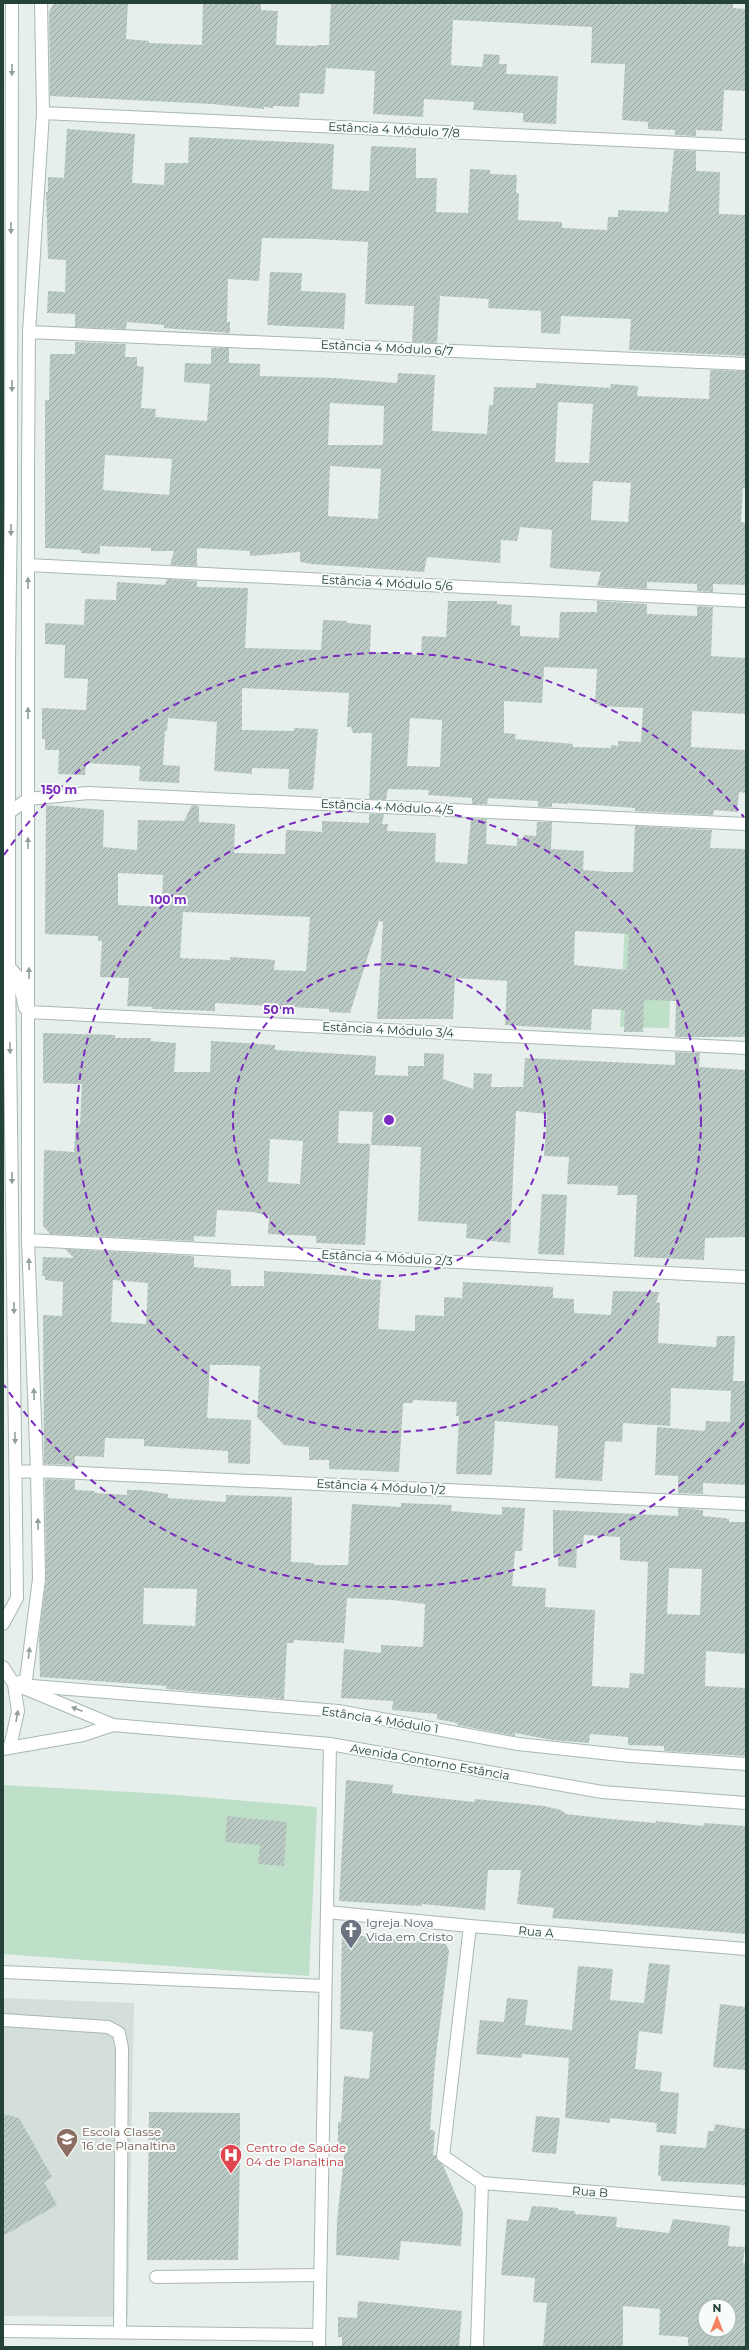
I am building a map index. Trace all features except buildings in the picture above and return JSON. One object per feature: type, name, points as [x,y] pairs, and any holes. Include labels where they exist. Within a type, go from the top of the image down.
[{"type":"street","points":[[3,1624],[17,1598],[6,967],[7,506],[11,470],[7,357],[7,208],[8,50],[12,3]]},
{"type":"street","points":[[14,1684],[26,1680],[39,1579],[37,1471],[28,1240],[28,470],[29,332],[43,113],[41,3]]},
{"type":"street","name":"Estância 4 Módulo 7/8","points":[[43,113],[746,146]]},
{"type":"street","name":"Estância 4 Módulo 6/7","points":[[29,332],[746,364]]},
{"type":"street","points":[[11,470],[28,470]]},
{"type":"street","name":"Estância 4 Módulo 5/6","points":[[28,565],[746,601]]},
{"type":"street","name":"Estância 4 Módulo 4/5","points":[[28,799],[88,793],[746,824]]},
{"type":"street","points":[[6,812],[28,799]]},
{"type":"street","points":[[6,967],[18,977],[23,1005],[29,1012]]},
{"type":"street","name":"Estância 4 Módulo 3/4","points":[[29,1012],[746,1048]]},
{"type":"street","name":"Estância 4 Módulo 2/3","points":[[28,1240],[746,1277]]},
{"type":"street","name":"Estância 4 Módulo 1/2","points":[[16,1472],[37,1471],[746,1504]]},
{"type":"street","points":[[3,1667],[14,1684],[18,1711],[6,1748]]},
{"type":"street","name":"Avenida Contorno Estância","points":[[14,1684],[113,1725],[330,1744],[602,1792],[746,1803]]},
{"type":"street","name":"Estância 4 Módulo 1","points":[[14,1684],[338,1711],[518,1744],[630,1756],[746,1764]]},
{"type":"street","name":"Avenida Contorno Estância","points":[[6,1748],[83,1735],[113,1725]]},
{"type":"street","points":[[3,2331],[120,2332],[319,2341],[330,1744]]},
{"type":"street","name":"Rua A","points":[[327,1912],[470,1926],[746,1949]]},
{"type":"street","points":[[470,1926],[443,2156],[482,2183],[477,2347]]},
{"type":"street","points":[[3,1972],[325,1986]]},
{"type":"street","points":[[3,2020],[108,2027],[119,2033],[122,2048],[120,2332]]},
{"type":"street","name":"Rua B","points":[[482,2183],[746,2204]]},
{"type":"street","points":[[156,2277],[320,2275]]},
{"type":"shaded area","name":"Escola Classe 16 de Planaltina","points":[[3,1998],[134,2003],[128,2317],[3,2316]]},
{"type":"green space","points":[[626,897],[674,900],[669,1028],[620,1027]]},
{"type":"green space","points":[[3,1785],[166,1794],[317,1807],[309,1976],[3,1954]]},
{"type":"place","name":"Igreja Nova Vida em Cristo","points":[[351,1950]]},
{"type":"place","name":"Escola Classe 16 de Planaltina","points":[[67,2158]]},
{"type":"place","name":"Centro de Saúde 04 de Planaltina","points":[[231,2174]]}]
